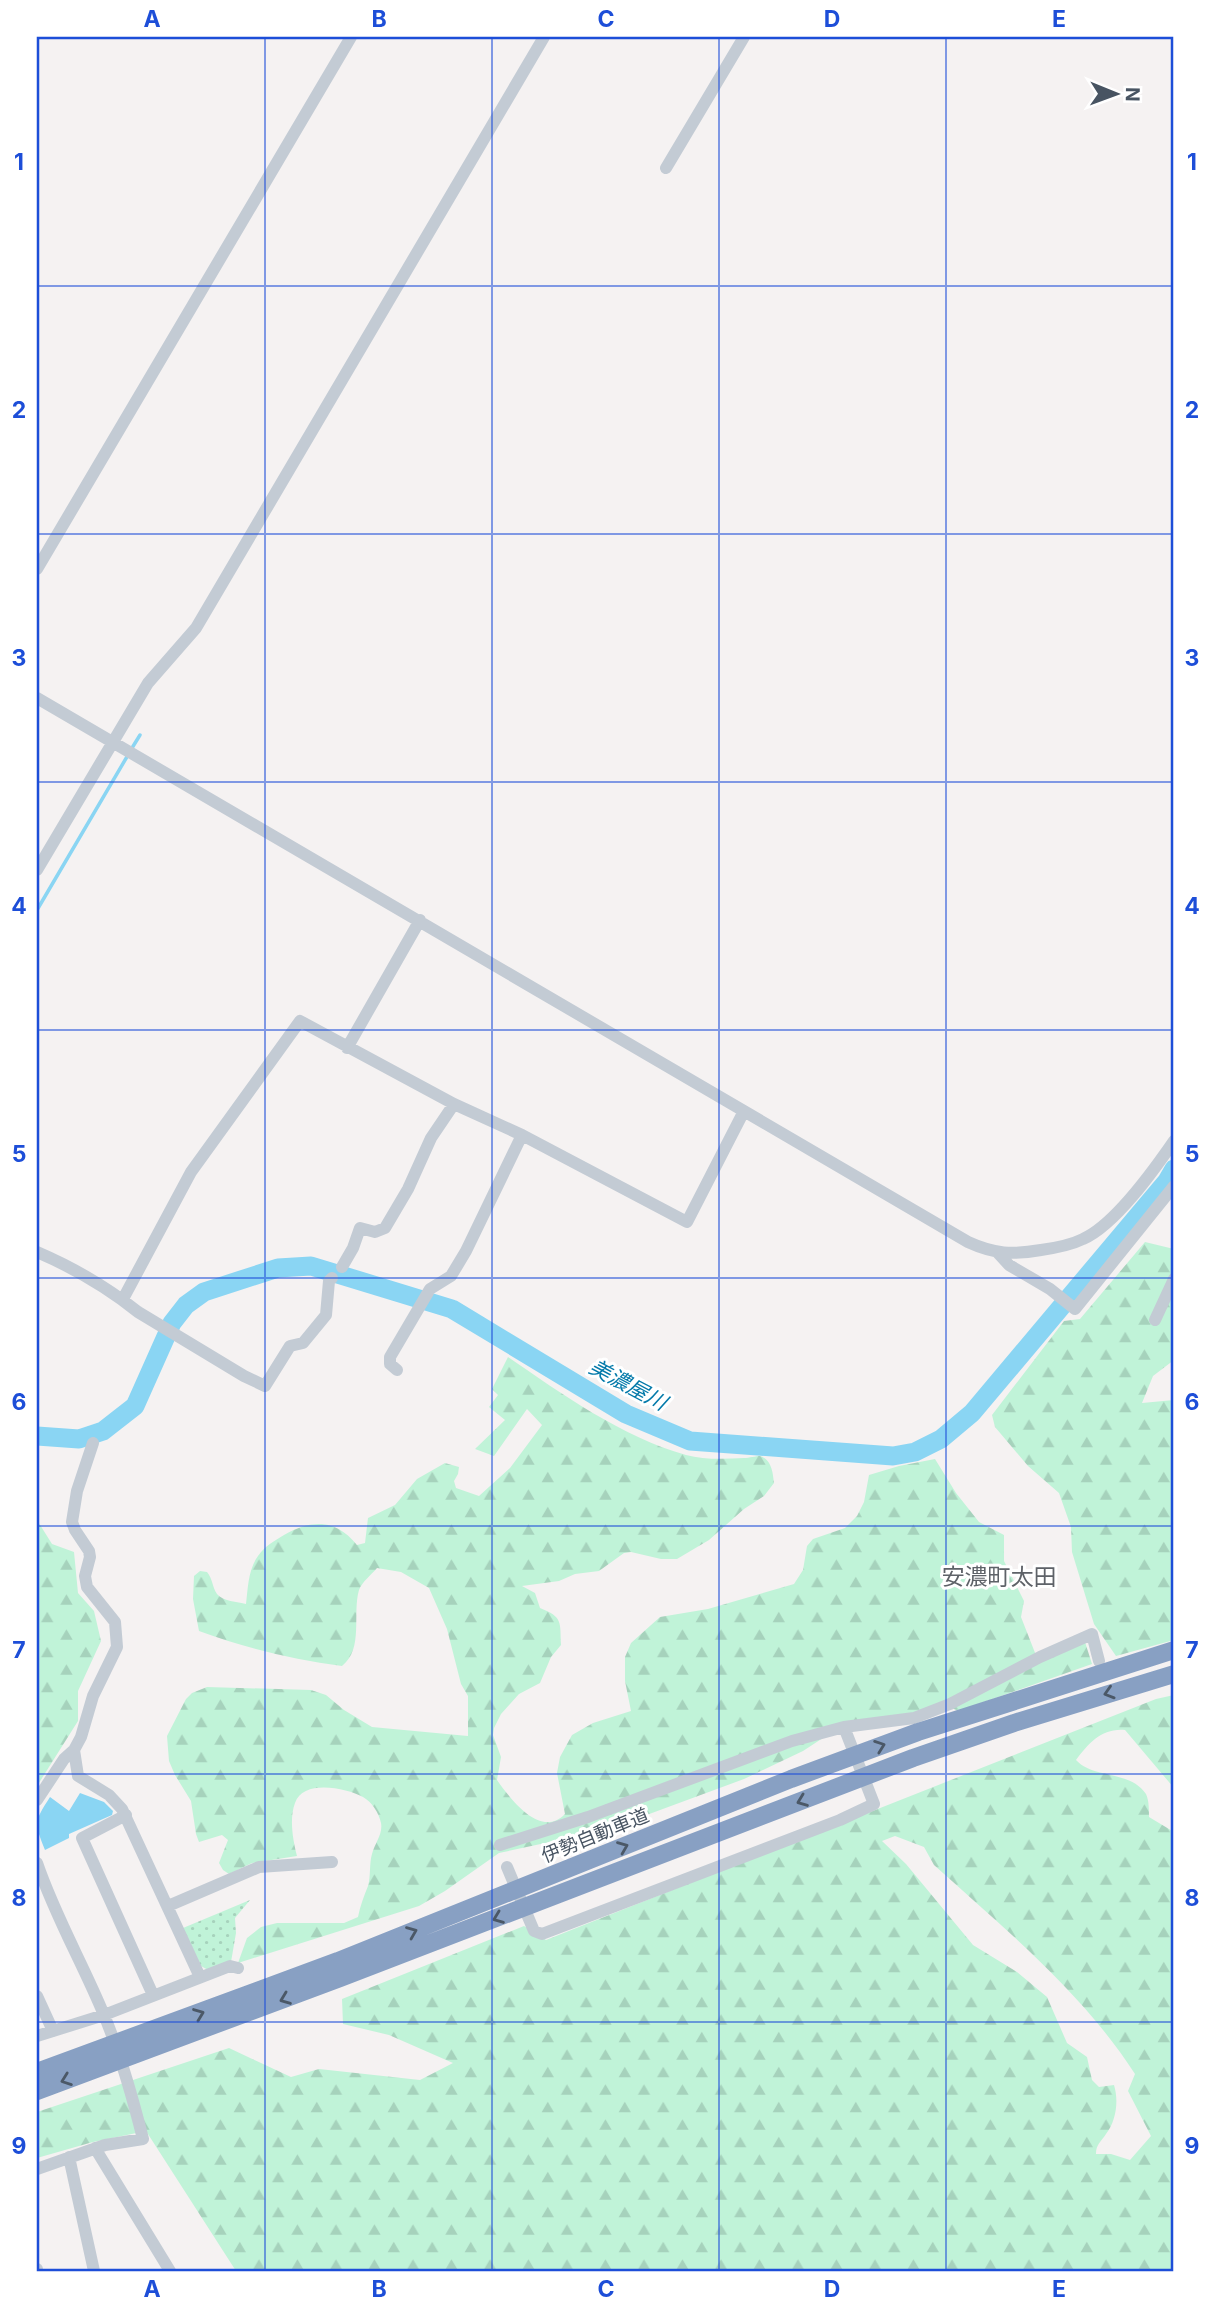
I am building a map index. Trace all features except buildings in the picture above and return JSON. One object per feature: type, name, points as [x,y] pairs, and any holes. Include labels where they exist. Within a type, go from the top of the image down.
[{"type":"highway","name":"伊勢自動車道","points":[[138,2045],[338,1961],[792,1779],[918,1732],[1174,1650]]},
{"type":"highway","name":"伊勢自動車道","points":[[37,2091],[94,2062],[138,2045],[913,1758],[1027,1719],[1174,1674]]},
{"type":"highway","name":"伊勢自動車道","points":[[37,2072],[94,2062]]},
{"type":"street","points":[[37,569],[351,37]]},
{"type":"street","points":[[37,870],[148,683],[195,628],[544,37]]},
{"type":"street","points":[[666,168],[744,37]]},
{"type":"street","points":[[37,698],[968,1242],[988,1251],[1024,1253],[1084,1239],[1108,1222],[1150,1175],[1174,1141]]},
{"type":"street","points":[[347,1048],[420,920]]},
{"type":"street","points":[[123,1299],[191,1172],[300,1021],[454,1104],[522,1135],[687,1222],[744,1111]]},
{"type":"street","points":[[342,1267],[360,1228],[375,1232],[384,1227],[408,1189],[431,1138],[454,1104]]},
{"type":"street","points":[[397,1370],[390,1364],[390,1357],[430,1289],[451,1276],[467,1251],[522,1135]]},
{"type":"street","points":[[998,1253],[1009,1265],[1075,1309],[1174,1186]]},
{"type":"street","points":[[37,1252],[123,1299],[138,1312],[264,1386],[290,1346],[303,1343],[326,1315],[329,1281],[332,1278]]},
{"type":"street","points":[[1155,1320],[1174,1279]]},
{"type":"street","points":[[37,1800],[81,1737],[93,1696],[118,1642],[114,1622],[87,1587],[85,1576],[89,1551],[72,1522],[77,1491],[93,1443]]},
{"type":"street","points":[[500,1845],[588,1817],[792,1741],[844,1727],[914,1718],[950,1704],[1040,1657],[1092,1634],[1099,1661]]},
{"type":"street","points":[[507,1867],[534,1931],[542,1934],[840,1820],[874,1804],[844,1727]]},
{"type":"street","points":[[74,1750],[78,1776],[115,1800],[126,1815],[201,1977]]},
{"type":"street","points":[[126,1815],[82,1838],[153,1995]]},
{"type":"street","points":[[168,1906],[258,1867],[332,1862]]},
{"type":"street","points":[[37,1863],[50,1899],[104,2015],[143,2139],[95,2148],[37,2169]]},
{"type":"street","points":[[37,2036],[104,2015],[230,1966],[238,1968]]},
{"type":"street","points":[[37,1996],[53,2031]]},
{"type":"street","points":[[95,2148],[170,2271]]},
{"type":"street","points":[[69,2157],[94,2271]]},
{"type":"green space","points":[[1145,1242],[1174,1249],[1174,1360],[1153,1376],[1142,1403],[1174,1400],[1174,1640],[1116,1656],[1094,1624],[1072,1552],[1071,1527],[1059,1493],[1028,1466],[995,1427],[992,1415],[1064,1321],[1080,1319]]},
{"type":"green space","points":[[508,1357],[593,1413],[662,1447],[700,1458],[760,1456],[767,1460],[771,1467],[774,1483],[764,1496],[744,1509],[709,1540],[677,1559],[624,1553],[599,1571],[575,1574],[559,1581],[522,1586],[535,1593],[540,1608],[553,1614],[559,1621],[561,1645],[551,1657],[540,1683],[519,1694],[501,1714],[493,1735],[501,1757],[497,1780],[518,1806],[537,1820],[556,1821],[565,1814],[557,1773],[560,1757],[572,1735],[593,1723],[631,1711],[625,1681],[625,1657],[631,1643],[660,1617],[708,1609],[794,1584],[803,1570],[807,1546],[813,1539],[845,1528],[857,1516],[864,1502],[869,1475],[899,1466],[935,1459],[956,1493],[979,1522],[1004,1535],[1004,1561],[1024,1601],[1021,1617],[1039,1663],[1085,1642],[1092,1664],[958,1711],[952,1708],[849,1721],[803,1751],[744,1779],[606,1830],[499,1853],[419,1906],[238,1963],[247,1938],[261,1927],[277,1923],[344,1923],[358,1917],[368,1886],[371,1858],[380,1835],[381,1823],[372,1805],[356,1794],[326,1788],[307,1791],[300,1795],[295,1803],[292,1816],[297,1856],[252,1863],[229,1874],[219,1863],[228,1840],[222,1835],[199,1842],[191,1801],[169,1761],[167,1736],[186,1699],[192,1693],[207,1687],[311,1690],[326,1695],[372,1727],[468,1736],[468,1696],[461,1684],[447,1629],[429,1588],[401,1572],[377,1568],[360,1587],[353,1650],[342,1666],[270,1653],[199,1631],[193,1599],[194,1576],[200,1571],[207,1572],[219,1596],[246,1604],[250,1573],[258,1556],[270,1544],[294,1530],[323,1524],[341,1530],[357,1545],[365,1543],[368,1518],[395,1505],[417,1479],[445,1463],[459,1467],[454,1481],[456,1488],[479,1496],[510,1468],[542,1425],[527,1409],[494,1456],[475,1449],[505,1420],[489,1407],[498,1395],[492,1389]]},
{"type":"green space","points":[[37,1520],[52,1544],[74,1552],[78,1593],[94,1611],[101,1641],[78,1691],[78,1721],[37,1786]]},
{"type":"green space","points":[[1174,1695],[1174,1788],[1125,1730],[1103,1734],[1076,1760],[1092,1770],[1131,1781],[1139,1786],[1147,1796],[1149,1817],[1174,1832],[1174,2271],[236,2271],[146,2131],[37,2158],[37,2112],[229,2048],[291,2077],[319,2069],[420,2080],[453,2063],[389,2035],[343,2024],[342,1999],[524,1926],[546,1940],[1156,1699]],"holes":[[[895,1836],[924,1847],[934,1865],[1067,1989],[1114,2044],[1135,2074],[1128,2091],[1151,2136],[1130,2160],[1111,2154],[1096,2154],[1116,2111],[1114,2085],[1099,2087],[1092,2080],[1087,2057],[1067,2043],[1047,1997],[1017,1972],[973,1945],[906,1864],[882,1841]]]},
{"type":"green space","points":[[250,1900],[235,1918],[236,1933],[231,1962],[208,1970],[201,1966],[183,1928]]},
{"type":"water","points":[[80,1793],[104,1802],[113,1811],[112,1815],[69,1834],[69,1838],[45,1850],[37,1822],[45,1805],[50,1797],[69,1811]]},
{"type":"waterway","points":[[132,748],[140,735]]},
{"type":"waterway","points":[[37,910],[128,755]]},
{"type":"waterway","name":"美濃屋川","points":[[37,1436],[79,1439],[103,1431],[135,1406],[172,1323],[186,1305],[204,1292],[278,1268],[311,1266],[452,1309],[626,1414],[690,1441],[893,1456],[915,1452],[941,1439],[972,1413],[1167,1181],[1174,1169]]},
{"type":"district","name":"安濃町太田","points":[[999,1577]]}]
